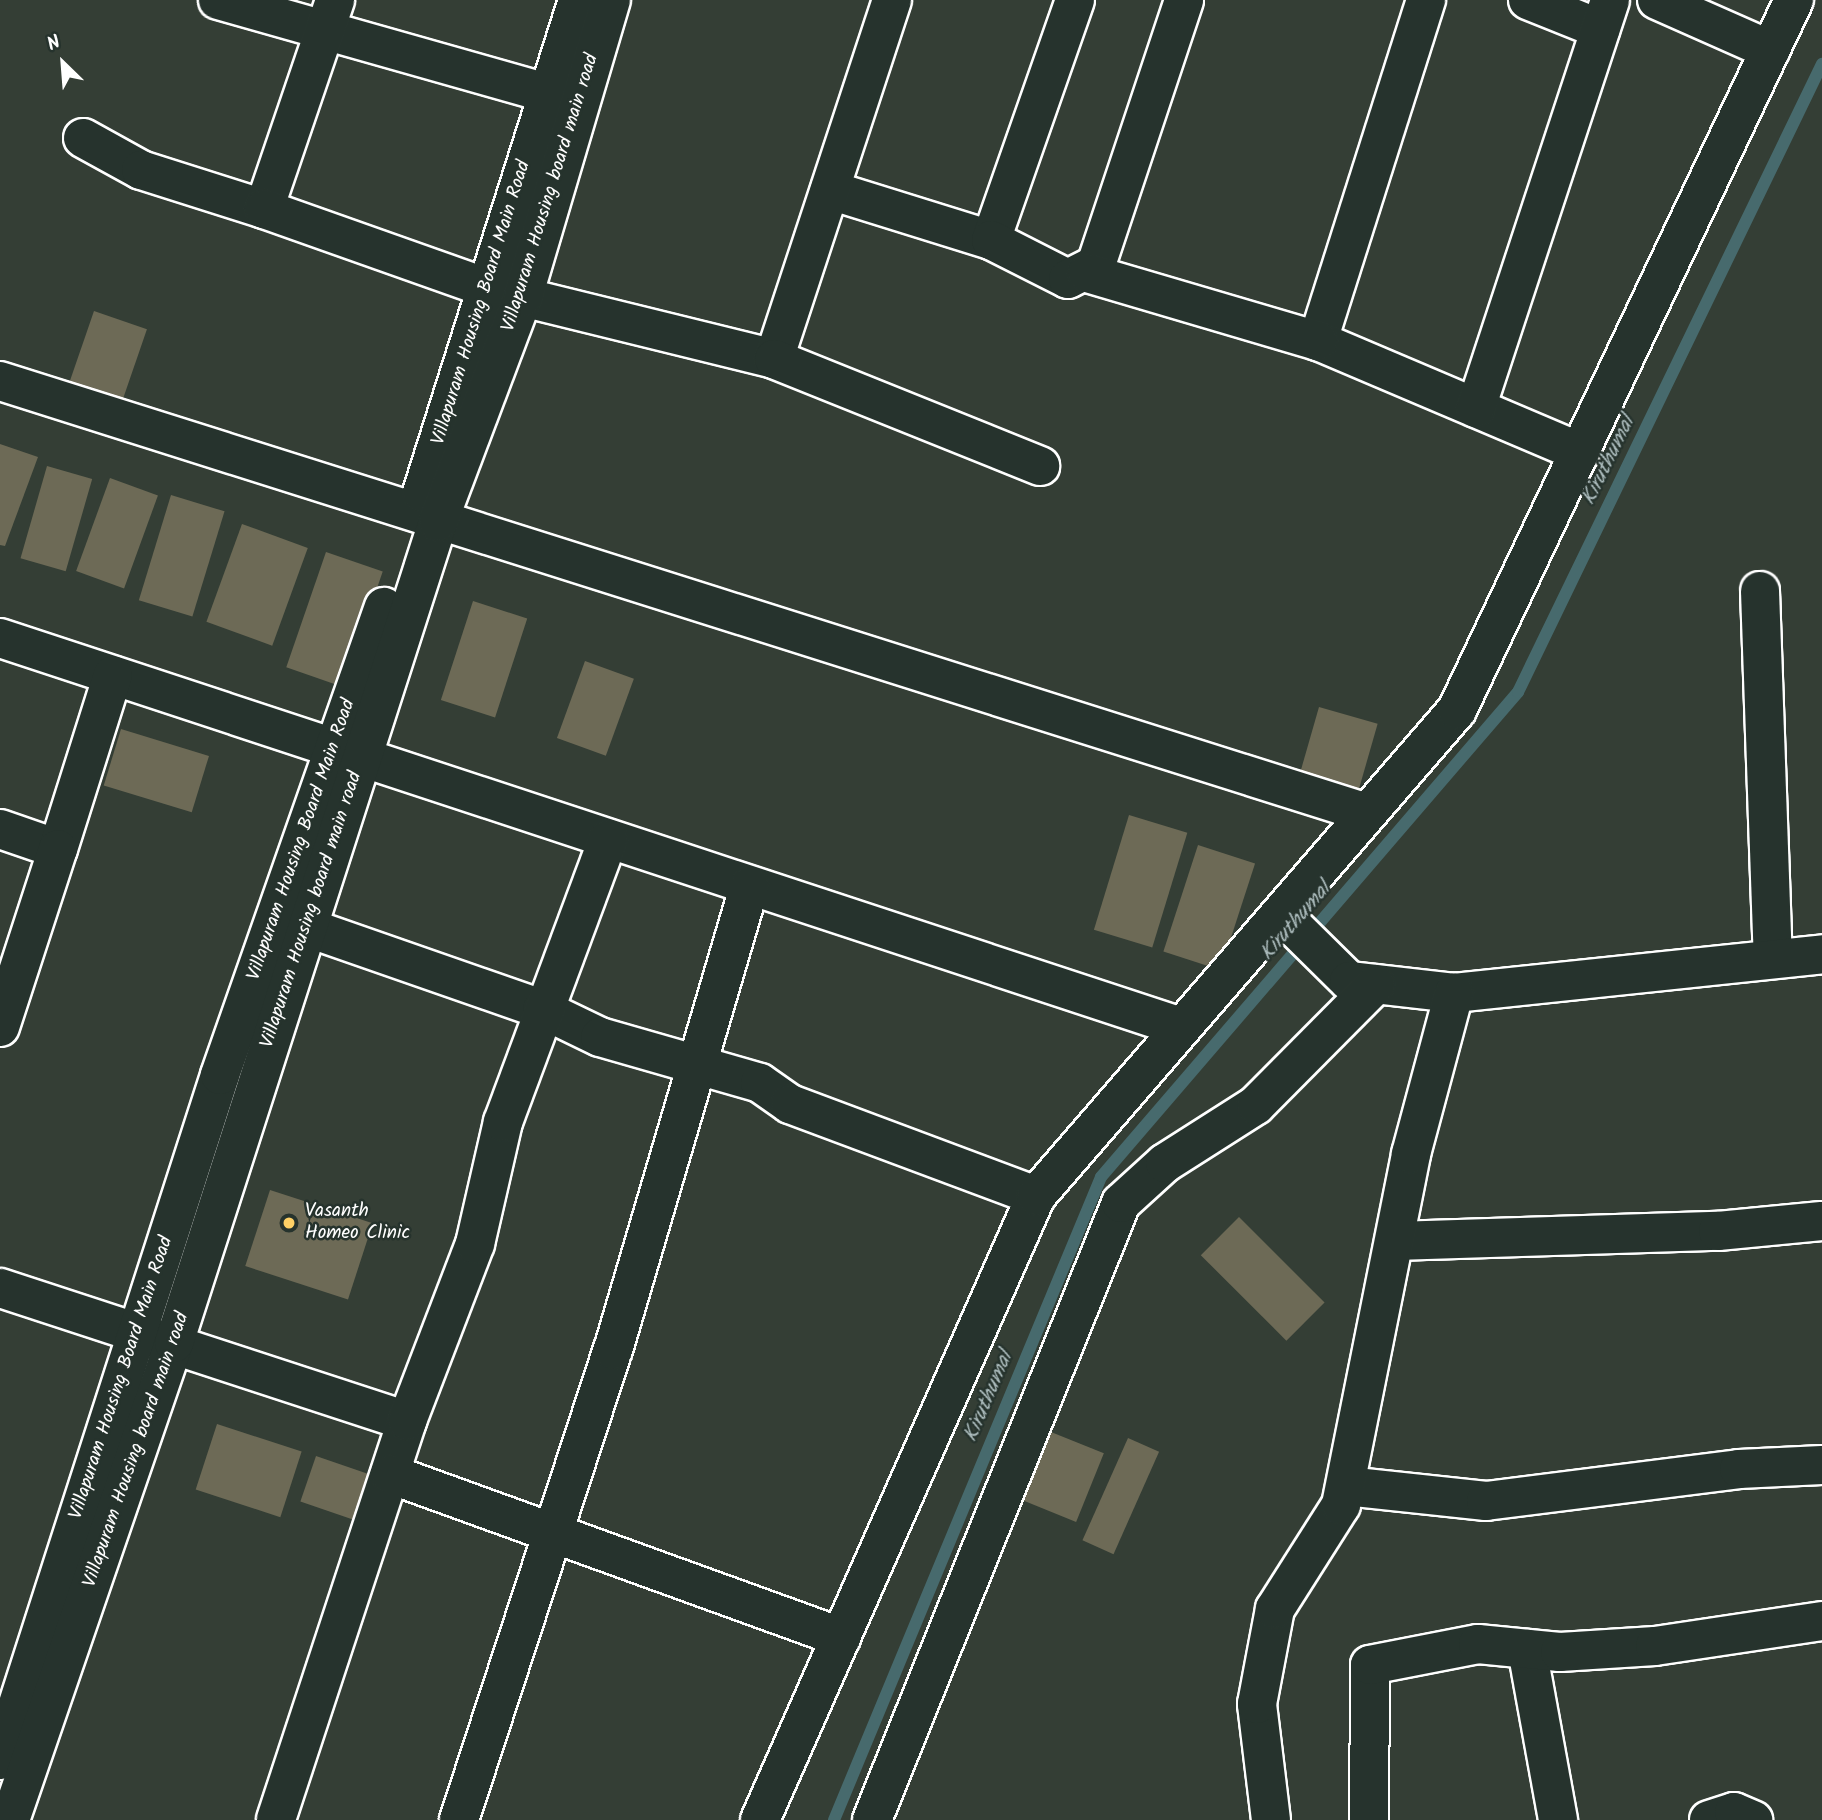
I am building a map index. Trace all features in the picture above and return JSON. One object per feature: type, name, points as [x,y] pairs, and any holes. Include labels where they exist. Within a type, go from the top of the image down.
[{"type":"street","points":[[218,0],[330,15],[562,97]]},
{"type":"street","name":"Villapuram Housing Board Main Road","points":[[507,293],[562,97],[578,0]]},
{"type":"street","name":"Villapuram Housing board main road","points":[[562,97],[611,0]]},
{"type":"street","points":[[774,359],[892,0]]},
{"type":"street","points":[[991,240],[1075,0]]},
{"type":"street","points":[[830,190],[991,240],[1068,279],[1087,273],[1096,265],[1184,0]]},
{"type":"street","points":[[1318,341],[1426,0]]},
{"type":"street","points":[[1476,408],[1605,14],[1528,0]]},
{"type":"street","points":[[1657,0],[1770,50]]},
{"type":"street","points":[[760,1820],[1036,1196],[1181,1027],[1287,920],[1367,813],[1457,710],[1794,0]]},
{"type":"street","points":[[264,209],[330,15]]},
{"type":"street","points":[[83,138],[141,170],[264,209],[507,293],[774,359],[1040,466]]},
{"type":"street","points":[[1087,273],[1318,341],[1580,452]]},
{"type":"street","name":"Villapuram Housing board main road","points":[[426,519],[507,293]]},
{"type":"street","points":[[0,381],[426,519],[1367,813]]},
{"type":"street","name":"Villapuram Housing Board Main Road","points":[[0,1760],[137,1329],[298,864],[346,753],[426,519]]},
{"type":"street","points":[[1760,591],[1773,959]]},
{"type":"street","points":[[0,638],[1181,1027]]},
{"type":"street","points":[[0,1027],[113,675]]},
{"type":"street","name":"Villapuram Housing board main road","points":[[10,1820],[174,1343],[306,927],[346,753]]},
{"type":"street","points":[[0,829],[58,849]]},
{"type":"street","points":[[276,1820],[407,1421],[475,1244],[503,1122],[542,1009],[608,839]]},
{"type":"street","points":[[459,1820],[553,1535],[750,886]]},
{"type":"street","points":[[1287,920],[1363,983],[1454,993],[1822,954]]},
{"type":"street","points":[[306,927],[542,1009],[600,1037],[696,1067],[760,1083],[790,1104],[1036,1196]]},
{"type":"street","points":[[872,1820],[1121,1203],[1165,1163],[1256,1105],[1363,983]]},
{"type":"street","points":[[1271,1820],[1257,1704],[1275,1609],[1341,1505],[1395,1241],[1454,993]]},
{"type":"street","points":[[1395,1241],[1718,1231],[1822,1221]]},
{"type":"street","points":[[0,1288],[137,1329],[407,1421]]},
{"type":"street","points":[[1346,1486],[1486,1501],[1739,1469],[1822,1465]]},
{"type":"street","points":[[390,1474],[841,1637]]},
{"type":"street","points":[[1369,1820],[1370,1665],[1478,1644],[1527,1648],[1655,1646],[1822,1621]]},
{"type":"street","points":[[1527,1648],[1558,1820]]},
{"type":"street","points":[[1709,1820],[1734,1812],[1753,1820]]},
{"type":"building","points":[[94,311],[147,329],[119,411],[66,392]]},
{"type":"building","points":[[0,444],[38,457],[5,546],[0,545]]},
{"type":"building","points":[[47,466],[92,479],[66,571],[21,558]]},
{"type":"building","points":[[110,478],[158,495],[124,588],[76,571]]},
{"type":"building","points":[[171,495],[225,511],[192,617],[139,600]]},
{"type":"building","points":[[242,524],[308,548],[272,646],[206,622]]},
{"type":"building","points":[[326,552],[383,572],[343,687],[286,667]]},
{"type":"building","points":[[473,601],[527,619],[495,718],[441,700]]},
{"type":"building","points":[[585,661],[634,679],[606,756],[557,738]]},
{"type":"building","points":[[1319,707],[1378,724],[1356,799],[1298,782]]},
{"type":"building","points":[[121,729],[209,756],[192,812],[104,785]]},
{"type":"building","points":[[1129,815],[1187,833],[1152,948],[1094,930]]},
{"type":"building","points":[[1198,845],[1255,864],[1220,970],[1163,952]]},
{"type":"building","points":[[270,1190],[373,1223],[348,1299],[245,1266]]},
{"type":"building","points":[[1239,1217],[1325,1303],[1286,1341],[1201,1255]]},
{"type":"building","points":[[217,1424],[302,1452],[280,1517],[196,1490]]},
{"type":"building","points":[[1051,1432],[1104,1453],[1076,1522],[1023,1501]]},
{"type":"building","points":[[1128,1438],[1159,1452],[1114,1554],[1082,1540]]},
{"type":"building","points":[[316,1456],[379,1478],[364,1523],[300,1501]]},
{"type":"waterway","name":"Kiruthumal","points":[[834,1820],[1101,1177],[1518,692],[1822,64]]},
{"type":"place","name":"Vasanth Homeo Clinic","points":[[289,1223]]}]
